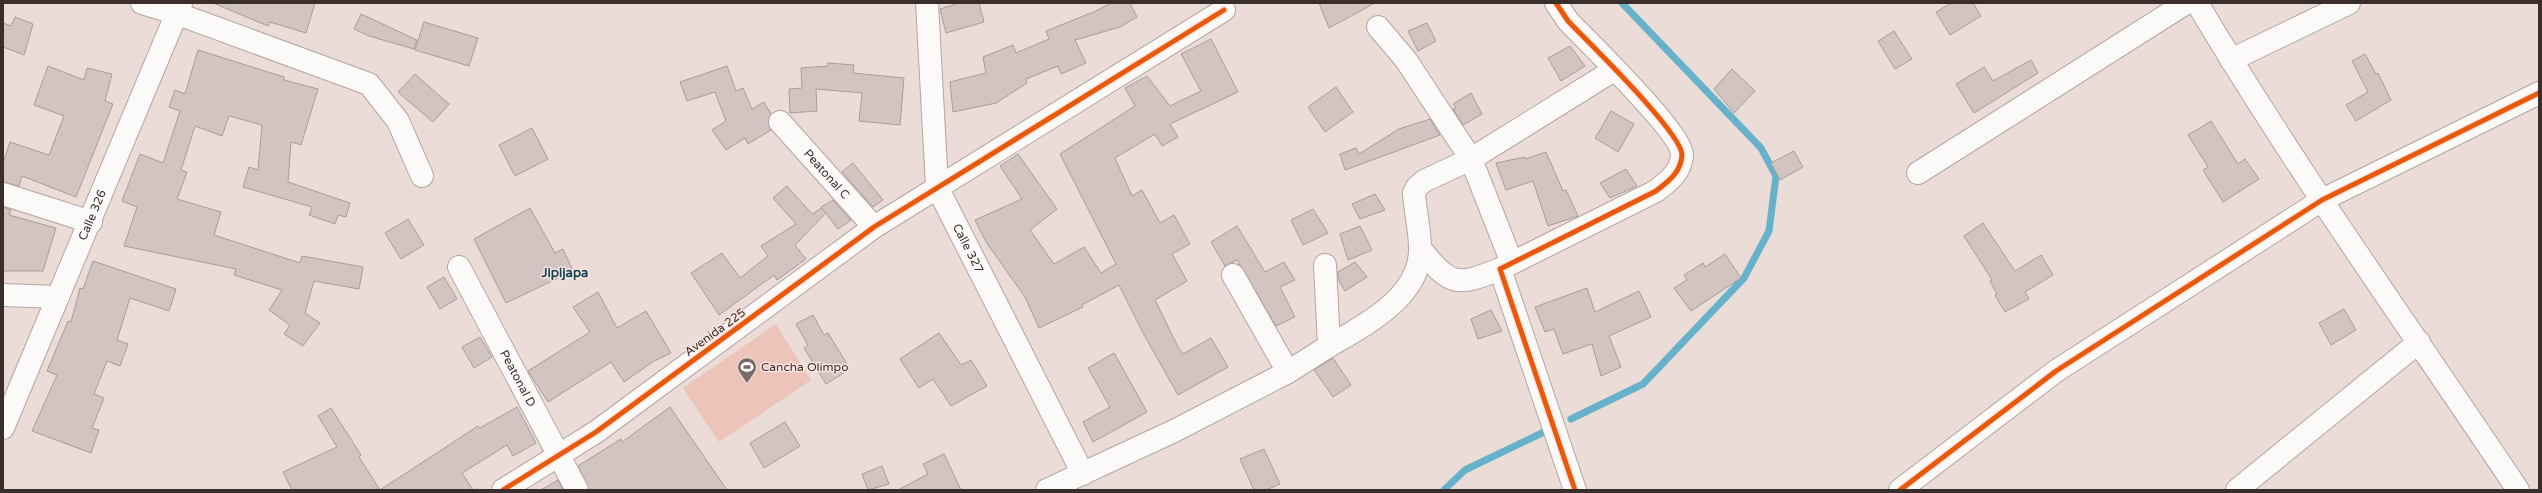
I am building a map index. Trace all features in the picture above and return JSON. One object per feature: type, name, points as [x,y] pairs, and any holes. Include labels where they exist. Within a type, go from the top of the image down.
[{"type":"street","points":[[142,3],[179,8],[369,84],[398,121],[422,176]]},
{"type":"street","name":"Calle 327","points":[[927,3],[937,187],[1083,474]]},
{"type":"street","points":[[1420,248],[1438,270],[1451,280],[1472,280],[1506,266],[1656,191],[1674,177],[1682,154],[1676,136],[1658,114],[1568,21],[1556,3]]},
{"type":"street","points":[[1918,173],[2186,3]]},
{"type":"street","points":[[2197,3],[2231,60],[2322,200],[2518,490]]},
{"type":"street","points":[[2231,60],[2349,3]]},
{"type":"street","name":"Calle 326","points":[[3,428],[91,222],[179,8]]},
{"type":"street","name":"Avenida 225","points":[[503,490],[596,432],[874,227],[1224,10]]},
{"type":"street","points":[[1378,27],[1406,60],[1471,159],[1506,266],[1575,490]]},
{"type":"street","points":[[1047,490],[1174,431],[1288,372],[1370,322],[1393,304],[1408,285],[1416,268],[1420,248],[1414,193],[1417,187],[1424,181],[1471,159],[1614,70]]},
{"type":"street","points":[[1900,490],[2056,371],[2322,200],[2539,94]]},
{"type":"street","name":"Peatonal C","points":[[780,122],[874,227]]},
{"type":"street","points":[[3,194],[91,222]]},
{"type":"street","points":[[1325,265],[1329,346]]},
{"type":"street","name":"Peatonal D","points":[[459,267],[577,490]]},
{"type":"street","points":[[1233,275],[1288,372]]},
{"type":"street","points":[[3,295],[58,297]]},
{"type":"street","points":[[2237,490],[2419,342]]},
{"type":"shaded area","name":"Cancha Olimpo","points":[[776,324],[811,380],[719,442],[683,388]]},
{"type":"building","points":[[213,3],[315,3],[306,33],[270,22],[268,26]]},
{"type":"building","points":[[959,3],[979,3],[984,22],[946,33],[940,9]]},
{"type":"building","points":[[1111,3],[1130,3],[1137,17],[1120,27],[1075,40],[1086,63],[1061,74],[1058,66],[1026,79],[1027,83],[996,103],[953,112],[950,82],[986,73],[983,57],[1013,45],[1016,53],[1049,39],[1046,31],[1096,11]]},
{"type":"building","points":[[1319,3],[1375,3],[1329,28]]},
{"type":"building","points":[[1951,3],[1973,3],[1981,16],[1950,35],[1936,12]]},
{"type":"building","points":[[361,14],[417,40],[414,49],[369,36],[354,29]]},
{"type":"building","points":[[15,17],[33,24],[24,55],[3,47],[3,23],[11,26]]},
{"type":"building","points":[[424,22],[478,38],[469,66],[415,50]]},
{"type":"building","points":[[1427,23],[1436,41],[1418,51],[1408,31]]},
{"type":"building","points":[[1894,31],[1912,59],[1895,69],[1878,41]]},
{"type":"building","points":[[1211,39],[1238,92],[1170,124],[1178,137],[1162,146],[1155,134],[1115,158],[1132,196],[1142,190],[1160,223],[1174,215],[1190,244],[1172,254],[1187,281],[1155,300],[1178,347],[1183,354],[1211,338],[1228,367],[1178,395],[1143,333],[1119,285],[1082,305],[1083,307],[1039,328],[1025,297],[986,242],[975,220],[1022,199],[1000,166],[1018,154],[1057,209],[1030,230],[1054,264],[1084,247],[1101,273],[1116,264],[1060,154],[1135,106],[1125,88],[1147,76],[1170,106],[1201,91],[1181,54]]},
{"type":"building","points":[[1570,46],[1585,66],[1561,81],[1548,58]]},
{"type":"building","points":[[198,50],[284,77],[284,80],[318,89],[301,145],[291,142],[288,182],[350,203],[346,217],[338,215],[335,224],[309,215],[312,207],[243,187],[249,167],[258,170],[262,125],[229,116],[222,136],[195,126],[181,170],[187,172],[177,199],[221,212],[214,235],[300,263],[302,256],[363,267],[359,289],[314,281],[305,313],[320,323],[303,346],[284,334],[290,325],[269,310],[282,290],[234,275],[236,269],[124,246],[137,207],[122,201],[140,154],[163,163],[180,111],[169,107],[175,90],[185,94]]},
{"type":"building","points":[[2365,54],[2376,74],[2378,73],[2391,100],[2356,121],[2346,105],[2368,92],[2352,61]]},
{"type":"building","points":[[2031,60],[2038,73],[1974,113],[1956,84],[1984,67],[1993,81]]},
{"type":"building","points":[[828,63],[854,65],[853,73],[904,78],[900,125],[859,121],[862,93],[816,89],[817,111],[790,113],[789,89],[802,88],[801,68],[828,66]]},
{"type":"building","points":[[48,66],[84,80],[87,68],[112,74],[105,101],[113,104],[76,197],[22,176],[19,186],[3,182],[3,163],[10,142],[49,155],[64,116],[34,105]]},
{"type":"building","points":[[727,66],[736,91],[743,88],[752,109],[764,102],[771,114],[768,124],[771,130],[748,144],[745,138],[726,150],[712,130],[726,121],[715,92],[687,101],[680,82]]},
{"type":"building","points":[[1732,69],[1755,91],[1734,113],[1714,89]]},
{"type":"building","points":[[415,74],[449,104],[433,122],[398,92]]},
{"type":"building","points":[[1336,87],[1353,112],[1325,132],[1308,107]]},
{"type":"building","points":[[1471,93],[1482,114],[1463,125],[1453,109],[1456,108],[1453,104]]},
{"type":"building","points":[[1611,111],[1634,124],[1618,152],[1595,138]]},
{"type":"building","points":[[1430,119],[1440,135],[1345,170],[1340,154],[1356,148],[1359,154],[1399,129]]},
{"type":"building","points":[[2211,121],[2238,164],[2245,159],[2259,179],[2223,202],[2203,170],[2208,167],[2188,135]]},
{"type":"building","points":[[532,128],[548,159],[515,176],[499,145]]},
{"type":"building","points":[[1794,151],[1803,167],[1780,180],[1771,163]]},
{"type":"building","points":[[1546,152],[1563,191],[1566,190],[1578,216],[1548,226],[1533,181],[1506,190],[1496,163],[1525,157],[1525,159]]},
{"type":"building","points":[[853,163],[883,200],[873,207],[842,172]]},
{"type":"building","points":[[1626,169],[1637,186],[1610,198],[1600,183]]},
{"type":"building","points":[[787,186],[812,214],[822,208],[826,213],[795,245],[806,259],[777,280],[774,275],[719,315],[691,273],[722,253],[740,278],[768,256],[761,246],[796,224],[773,198]]},
{"type":"building","points":[[1375,194],[1385,210],[1360,219],[1352,204]]},
{"type":"building","points":[[833,200],[851,220],[838,229],[821,207]]},
{"type":"building","points":[[3,207],[11,210],[9,215],[56,228],[43,271],[3,271]]},
{"type":"building","points":[[530,208],[555,253],[563,249],[573,271],[506,303],[474,239]]},
{"type":"building","points":[[1313,209],[1328,233],[1303,245],[1291,220]]},
{"type":"building","points":[[408,219],[424,245],[401,259],[385,233]]},
{"type":"building","points":[[1983,223],[2015,271],[2041,255],[2053,275],[2025,292],[2029,299],[2005,312],[1995,295],[1997,294],[1990,281],[1992,280],[1964,236]]},
{"type":"building","points":[[1237,226],[1265,272],[1284,262],[1295,280],[1280,287],[1295,317],[1276,326],[1237,260],[1225,266],[1211,242]]},
{"type":"building","points":[[1360,226],[1372,250],[1348,260],[1340,234]]},
{"type":"building","points":[[1725,254],[1741,278],[1691,311],[1674,288],[1687,280],[1684,275],[1703,263],[1705,267]]},
{"type":"building","points":[[93,261],[176,289],[169,311],[130,298],[117,340],[128,344],[120,366],[107,361],[94,394],[104,398],[92,428],[99,430],[91,453],[32,431],[57,375],[47,371],[68,321],[71,322],[80,288],[83,289]]},
{"type":"building","points":[[1355,262],[1367,277],[1345,291],[1338,279],[1338,272]]},
{"type":"building","points":[[444,277],[457,299],[440,309],[427,287]]},
{"type":"building","points":[[1587,288],[1595,312],[1639,291],[1651,317],[1609,336],[1621,367],[1601,376],[1592,344],[1563,354],[1554,329],[1545,332],[1535,307]]},
{"type":"building","points":[[598,292],[617,328],[646,311],[671,353],[654,361],[624,382],[611,362],[548,402],[528,371],[590,332],[573,307]]},
{"type":"building","points":[[2344,309],[2356,330],[2331,345],[2319,323]]},
{"type":"building","points":[[1491,310],[1502,331],[1478,339],[1471,319]]},
{"type":"building","points":[[813,315],[824,335],[828,333],[850,369],[826,384],[804,348],[808,345],[796,324]]},
{"type":"building","points":[[939,333],[961,365],[971,360],[987,386],[951,406],[933,379],[919,388],[900,359]]},
{"type":"building","points":[[480,337],[492,357],[474,368],[462,347]]},
{"type":"building","points":[[1114,353],[1147,412],[1093,442],[1083,422],[1110,407],[1088,368]]},
{"type":"building","points":[[1333,358],[1351,385],[1333,397],[1314,370]]},
{"type":"building","points":[[517,407],[536,443],[513,456],[507,445],[462,473],[473,490],[380,490],[478,426],[480,428]]},
{"type":"building","points":[[670,407],[727,490],[589,490],[578,466],[621,439],[622,442]]},
{"type":"building","points":[[331,408],[361,455],[359,457],[380,490],[292,490],[283,472],[337,447],[318,416]]},
{"type":"building","points":[[785,422],[800,446],[764,468],[750,443]]},
{"type":"building","points":[[1264,449],[1280,484],[1266,490],[1254,490],[1240,459]]},
{"type":"building","points":[[944,454],[961,490],[898,490],[928,474],[923,464]]},
{"type":"building","points":[[882,466],[889,484],[868,490],[862,474]]},
{"type":"building","points":[[558,480],[563,490],[541,490]]},
{"type":"waterway","points":[[1571,419],[1643,384],[1744,278],[1769,231],[1776,176],[1761,148],[1622,3]]},
{"type":"waterway","points":[[1444,490],[1465,470],[1548,430]]},
{"type":"cycle path","points":[[1556,3],[1568,21],[1651,108],[1678,144],[1682,155],[1681,161],[1674,176],[1656,191],[1500,269],[1575,490]]},
{"type":"cycle path","points":[[503,490],[596,432],[874,227],[1224,10]]},
{"type":"cycle path","points":[[1900,490],[2056,371],[2322,200],[2539,93]]},
{"type":"place","name":"Cancha Olimpo","points":[[747,384]]},
{"type":"district","name":"Jipijapa","points":[[565,272]]}]
